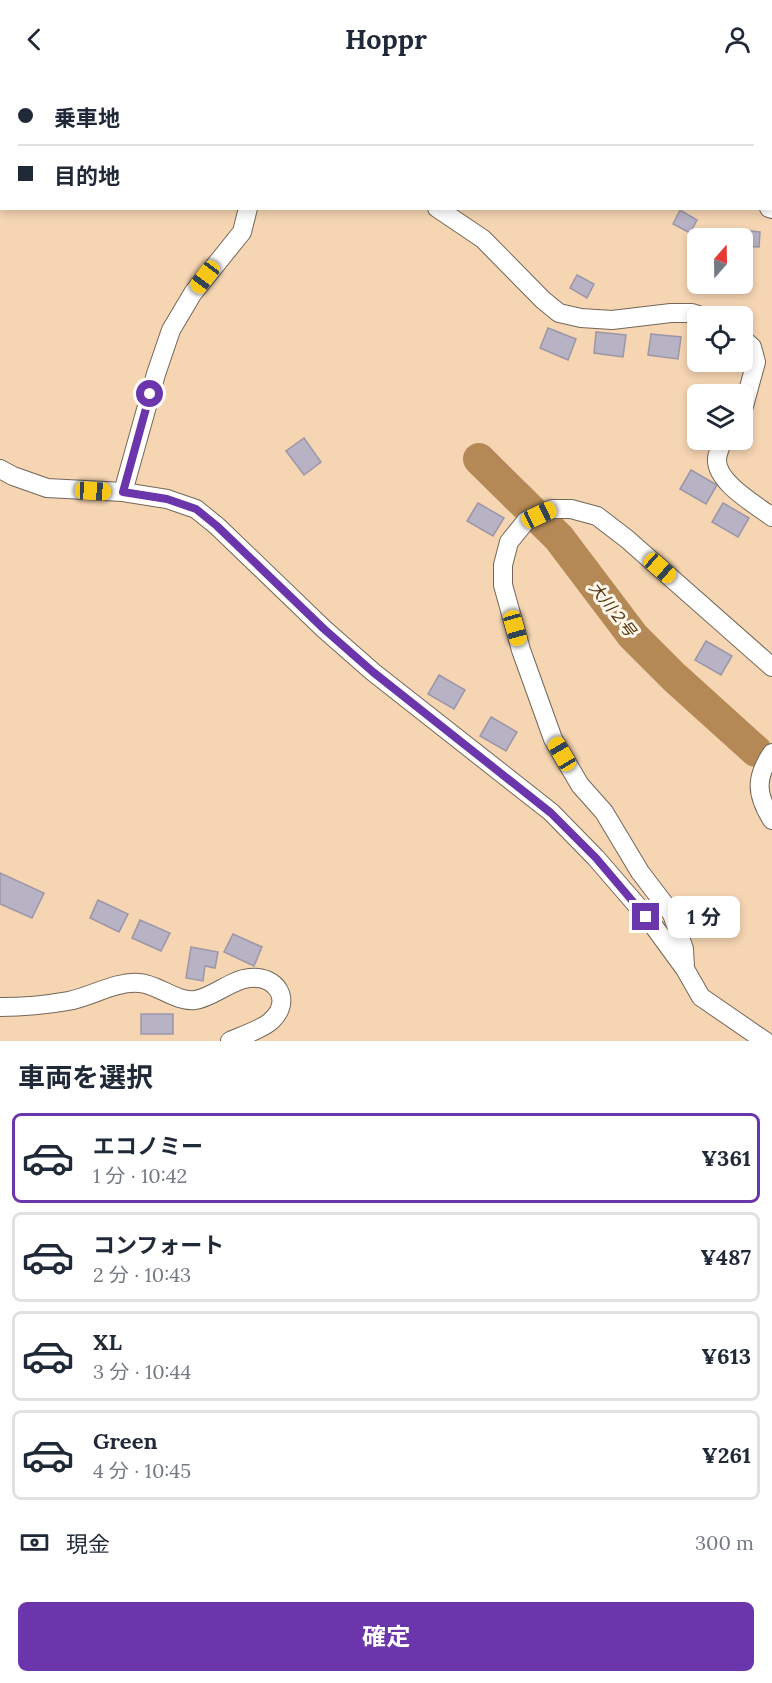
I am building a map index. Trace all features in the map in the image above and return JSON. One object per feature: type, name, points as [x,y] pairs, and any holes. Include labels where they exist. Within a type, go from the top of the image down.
[{"type":"street","points":[[123,492],[156,374],[171,330],[193,293],[242,232],[248,210]]},
{"type":"street","points":[[440,210],[483,239],[559,314],[612,320],[671,313],[687,314]]},
{"type":"street","points":[[750,384],[756,362],[753,351]]},
{"type":"street","points":[[720,450],[717,460],[721,476],[772,517]]},
{"type":"street","points":[[0,469],[13,477],[47,488],[123,492],[167,499],[196,509],[373,672],[551,813],[604,867],[646,917],[685,969],[701,997],[765,1041]]},
{"type":"street","points":[[685,969],[684,950],[672,914],[640,872],[604,812],[580,785],[553,738],[521,650],[503,585],[503,565],[508,542],[526,521],[552,509],[571,509],[597,516],[627,539],[772,667]]},
{"type":"street","points":[[772,753],[761,770],[759,792],[772,820]]},
{"type":"street","points":[[0,1007],[69,1001],[125,984],[140,983],[177,997],[195,1000],[249,978],[270,980],[279,989],[282,998],[279,1010],[271,1022],[230,1041]]},
{"type":"shaded area","points":[[0,210],[772,210],[772,1041],[0,1041]]},
{"type":"building","points":[[680,210],[697,220],[693,228],[687,228],[687,231],[673,224]]},
{"type":"building","points":[[753,231],[760,232],[759,247],[753,247]]},
{"type":"building","points":[[577,275],[594,284],[587,298],[570,288]]},
{"type":"building","points":[[548,328],[576,339],[568,360],[540,348]]},
{"type":"building","points":[[596,332],[626,335],[623,357],[594,353]]},
{"type":"building","points":[[651,334],[681,337],[678,359],[648,355]]},
{"type":"building","points":[[304,438],[321,462],[304,475],[286,451]]},
{"type":"building","points":[[691,470],[717,485],[706,504],[680,489]]},
{"type":"building","points":[[478,503],[504,518],[493,536],[467,521]]},
{"type":"building","points":[[723,503],[749,518],[738,537],[712,522]]},
{"type":"building","points":[[706,641],[732,656],[721,675],[695,660]]},
{"type":"building","points":[[439,675],[465,690],[454,709],[428,694]]},
{"type":"building","points":[[491,717],[517,732],[506,751],[480,736]]},
{"type":"building","points":[[0,873],[44,893],[32,918],[0,904]]},
{"type":"building","points":[[98,900],[128,914],[119,932],[90,918]]},
{"type":"building","points":[[140,920],[170,933],[161,951],[132,938]]},
{"type":"building","points":[[233,934],[262,947],[254,966],[224,952]]},
{"type":"building","points":[[191,947],[218,952],[215,968],[205,966],[203,981],[186,978]]},
{"type":"building","points":[[141,1014],[173,1014],[173,1034],[141,1034]]},
{"type":"waterway","name":"大川２号","points":[[479,459],[559,538],[633,636],[674,677],[756,751]]},
{"type":"route","points":[[150,394],[123,492],[167,499],[196,509],[217,526],[324,629],[373,672],[551,813],[596,858],[646,917]]}]
